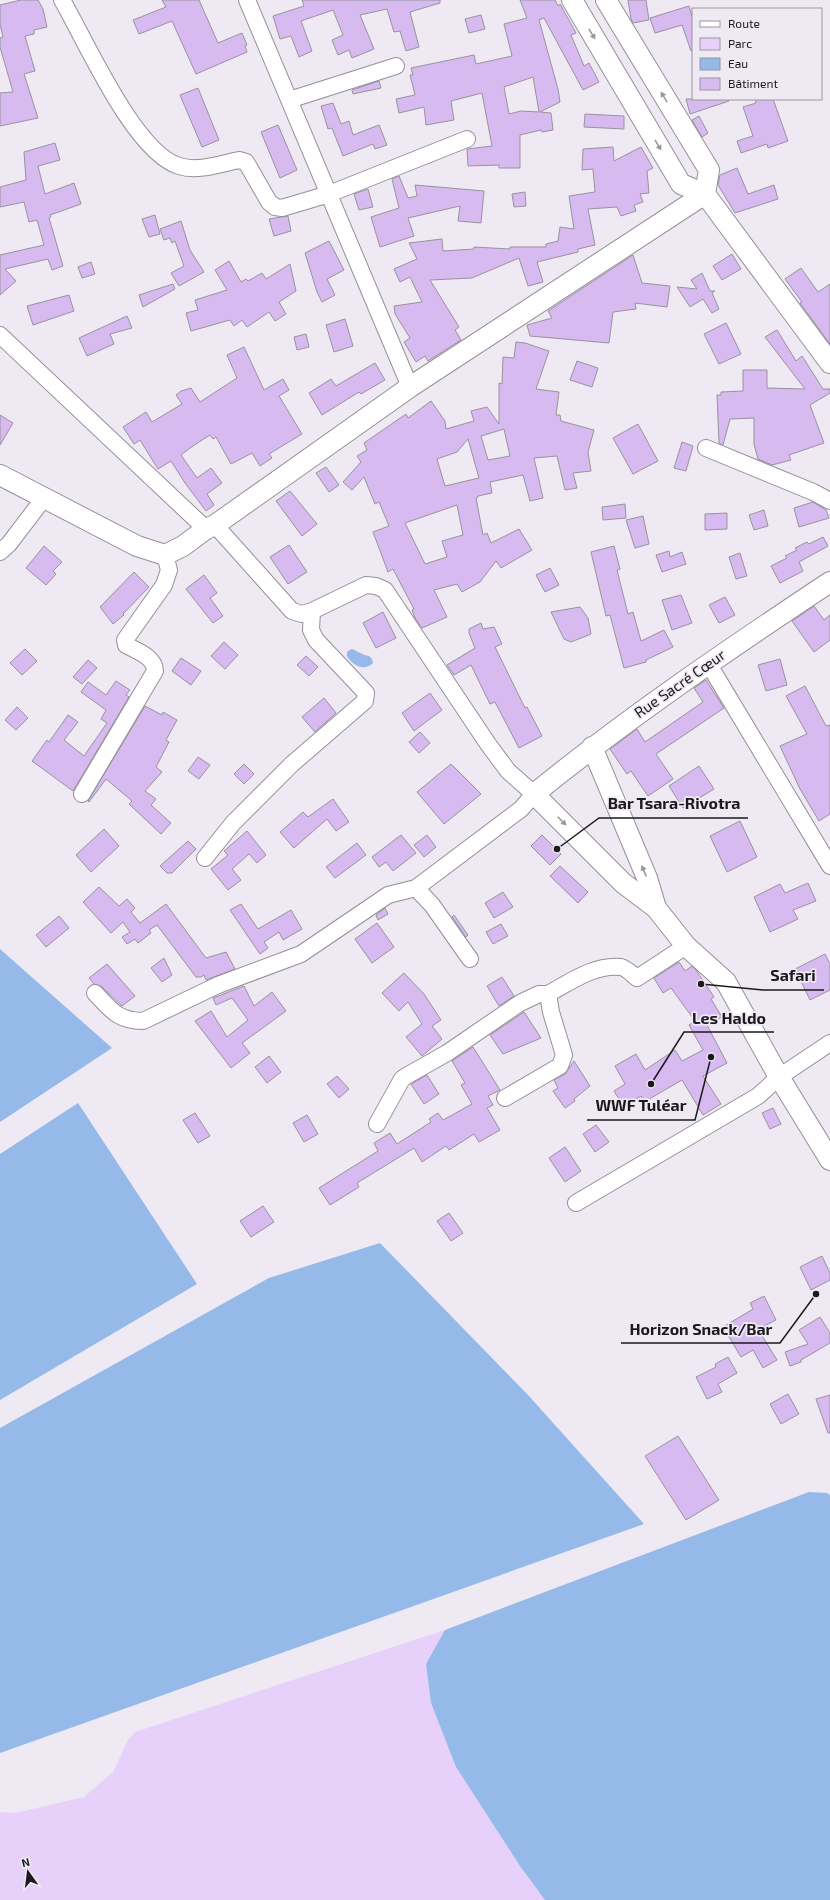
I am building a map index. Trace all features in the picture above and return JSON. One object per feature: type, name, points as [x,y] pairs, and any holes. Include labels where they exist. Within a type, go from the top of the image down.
[{"type":"street","points":[[62,0],[119,104],[150,146],[165,160],[180,166],[195,169],[239,160],[246,162],[269,202],[275,207],[282,208],[329,194],[467,139]]},
{"type":"street","points":[[247,0],[410,387]]},
{"type":"street","points":[[572,0],[681,184],[705,194],[830,364]]},
{"type":"street","points":[[0,475],[137,546],[165,555],[183,546],[211,527],[410,387],[705,194],[708,170],[606,0]]},
{"type":"street","points":[[289,100],[396,66]]},
{"type":"street","points":[[0,335],[211,527],[292,611],[302,614],[312,611],[366,585],[376,586],[385,590],[488,744],[508,771],[534,794],[623,883],[656,908],[686,946],[726,982],[779,1077],[830,1160]]},
{"type":"street","points":[[706,448],[813,492],[830,501]]},
{"type":"street","points":[[0,552],[9,544],[44,498]]},
{"type":"street","points":[[82,794],[155,671],[155,664],[126,645],[125,640],[164,585],[169,570],[165,555]]},
{"type":"street","name":"Rue Sacré Cœur","points":[[534,794],[592,747],[708,664],[830,582]]},
{"type":"street","points":[[205,858],[233,822],[292,764],[365,701],[366,693],[316,640],[311,630],[312,611]]},
{"type":"street","points":[[708,664],[830,866]]},
{"type":"street","points":[[592,747],[647,878],[656,908]]},
{"type":"street","points":[[96,993],[115,1014],[133,1021],[143,1021],[218,985],[301,954],[388,895],[416,888],[521,809],[534,794]]},
{"type":"street","points":[[416,888],[432,905],[470,960]]},
{"type":"street","points":[[377,1124],[402,1079],[446,1053],[520,1003],[539,994],[548,994],[581,976],[601,968],[623,967],[637,978],[686,946]]},
{"type":"street","points":[[505,1098],[560,1066],[564,1055],[551,1012],[548,994]]},
{"type":"street","points":[[576,1203],[758,1096],[779,1077],[830,1043]]},
{"type":"green space","points":[[445,1630],[426,1664],[431,1703],[456,1767],[520,1866],[545,1900],[0,1900],[0,1812],[15,1813],[84,1797],[113,1772],[128,1740],[135,1732]]},
{"type":"water","points":[[351,649],[369,656],[373,663],[366,667],[355,665],[347,656],[347,652]]},
{"type":"water","points":[[0,949],[112,1048],[0,1122]]},
{"type":"water","points":[[78,1103],[197,1284],[0,1400],[0,1154]]},
{"type":"water","points":[[380,1243],[528,1395],[644,1524],[0,1753],[0,1428],[269,1278]]},
{"type":"water","points":[[809,1492],[827,1493],[830,1495],[830,1900],[545,1900],[520,1866],[456,1767],[431,1703],[426,1664],[445,1630]]},
{"type":"building","points":[[21,0],[38,0],[43,9],[47,27],[34,30],[34,34],[25,36],[35,71],[24,74],[38,118],[0,126],[0,93],[13,92],[0,47],[0,38],[3,37],[0,24],[0,5]]},
{"type":"building","points":[[162,0],[199,0],[218,43],[242,33],[247,45],[245,46],[247,52],[196,74],[172,21],[139,34],[133,20],[166,7]]},
{"type":"building","points":[[302,0],[440,0],[440,3],[410,12],[419,47],[406,51],[400,31],[394,32],[387,9],[360,15],[374,49],[352,58],[349,50],[338,55],[332,40],[343,35],[333,10],[301,21],[312,51],[299,57],[291,36],[280,39],[273,16],[304,6]]},
{"type":"building","points":[[520,0],[555,0],[558,6],[560,4],[576,33],[571,35],[584,66],[589,63],[599,82],[583,90],[544,18],[539,20],[558,89],[560,102],[540,112],[551,113],[553,130],[542,132],[541,130],[520,135],[520,168],[499,168],[499,165],[468,166],[467,149],[492,146],[482,93],[451,101],[454,120],[426,125],[424,107],[399,113],[396,99],[415,95],[410,75],[413,75],[411,68],[474,55],[476,64],[512,56],[504,24],[527,18]],"holes":[[[533,77],[539,112],[521,111],[509,114],[504,87]]]},
{"type":"building","points":[[628,0],[646,0],[649,20],[633,23]]},
{"type":"building","points":[[689,6],[692,16],[692,50],[682,25],[655,33],[650,18]]},
{"type":"building","points":[[481,15],[485,29],[469,33],[465,19]]},
{"type":"building","points":[[379,81],[381,88],[353,94],[352,90]]},
{"type":"building","points":[[198,88],[219,140],[202,147],[180,95]]},
{"type":"building","points":[[686,99],[729,101],[690,114]]},
{"type":"building","points":[[755,100],[773,100],[788,141],[768,148],[767,144],[741,153],[737,141],[753,136],[743,107],[756,103]]},
{"type":"building","points":[[333,103],[341,124],[349,121],[353,135],[379,125],[387,145],[375,149],[373,144],[343,156],[332,128],[328,129],[321,106]]},
{"type":"building","points":[[585,114],[624,116],[624,129],[584,127]]},
{"type":"building","points":[[699,116],[708,133],[702,137],[692,120]]},
{"type":"building","points":[[278,125],[297,170],[280,178],[261,132]]},
{"type":"building","points":[[55,143],[60,160],[38,166],[45,194],[74,183],[81,204],[50,215],[51,217],[49,218],[63,266],[52,270],[48,259],[5,269],[16,281],[0,295],[0,255],[44,245],[37,220],[29,222],[24,202],[0,207],[0,187],[26,180],[24,152]]},
{"type":"building","points":[[613,147],[614,161],[641,147],[653,168],[647,171],[649,193],[640,194],[643,202],[634,205],[636,211],[621,216],[617,207],[588,209],[595,245],[578,249],[578,252],[537,262],[543,282],[528,286],[519,258],[472,278],[430,280],[459,327],[455,330],[461,340],[428,361],[425,356],[416,362],[404,342],[410,338],[395,314],[394,306],[422,302],[410,277],[400,282],[394,269],[417,259],[409,243],[442,239],[443,251],[474,249],[474,247],[510,249],[510,247],[546,247],[546,244],[558,241],[560,227],[574,229],[569,196],[595,192],[593,169],[582,170],[583,149]]},
{"type":"building","points":[[737,168],[748,194],[774,185],[778,199],[735,213],[718,185],[720,175]]},
{"type":"building","points":[[399,176],[408,198],[417,196],[415,185],[484,191],[481,223],[458,221],[460,206],[408,218],[414,236],[380,247],[371,217],[399,208],[392,179]]},
{"type":"building","points":[[368,189],[373,207],[359,210],[354,194]]},
{"type":"building","points":[[525,192],[526,206],[514,207],[512,194]]},
{"type":"building","points":[[155,215],[160,234],[149,237],[142,219]]},
{"type":"building","points":[[288,216],[291,231],[274,236],[269,219]]},
{"type":"building","points":[[181,221],[190,250],[204,272],[179,286],[171,273],[184,266],[175,241],[172,243],[170,238],[164,240],[160,229]]},
{"type":"building","points":[[329,241],[344,270],[327,279],[335,295],[322,302],[317,292],[305,253]]},
{"type":"building","points":[[732,254],[741,269],[722,280],[713,266]]},
{"type":"building","points":[[633,255],[642,283],[670,286],[667,307],[635,303],[636,309],[613,312],[609,343],[530,336],[527,325],[552,318],[548,311]]},
{"type":"building","points":[[229,261],[241,282],[246,279],[248,281],[262,273],[266,279],[290,264],[296,291],[279,302],[286,314],[275,321],[269,312],[247,327],[242,320],[234,326],[230,320],[191,331],[186,313],[198,310],[195,300],[227,290],[215,270]]},
{"type":"building","points":[[91,262],[95,274],[82,278],[78,267]]},
{"type":"building","points":[[801,268],[818,292],[830,284],[830,344],[800,303],[802,302],[785,279]]},
{"type":"building","points":[[702,273],[710,291],[715,291],[712,293],[719,309],[712,313],[703,299],[690,307],[677,287],[697,289],[691,280]]},
{"type":"building","points":[[173,284],[175,289],[143,307],[139,295]]},
{"type":"building","points":[[69,295],[74,311],[33,325],[27,306]]},
{"type":"building","points":[[127,316],[132,328],[110,334],[114,344],[87,356],[79,338]]},
{"type":"building","points":[[345,319],[353,346],[334,352],[326,325]]},
{"type":"building","points":[[726,323],[741,354],[719,364],[704,334]]},
{"type":"building","points":[[777,330],[796,361],[802,356],[823,389],[830,389],[830,393],[810,405],[824,443],[789,455],[791,460],[772,465],[758,459],[754,444],[754,418],[730,419],[723,445],[719,443],[717,395],[721,395],[721,392],[743,391],[743,370],[767,370],[767,388],[805,389],[765,337]]},
{"type":"building","points":[[306,334],[309,347],[297,350],[294,337]]},
{"type":"building","points":[[516,342],[525,343],[549,351],[536,389],[559,392],[556,415],[560,415],[561,421],[594,430],[588,452],[591,471],[573,473],[577,488],[565,490],[557,456],[534,458],[543,498],[530,501],[523,475],[490,482],[492,493],[478,496],[476,498],[483,535],[487,533],[491,543],[519,529],[532,550],[501,568],[496,561],[480,582],[462,592],[457,584],[434,590],[447,617],[422,628],[415,618],[412,610],[414,609],[393,569],[388,572],[373,532],[389,526],[379,502],[375,504],[364,477],[352,490],[343,482],[361,462],[357,456],[367,450],[364,443],[406,414],[408,418],[431,401],[445,421],[446,429],[474,421],[471,411],[487,407],[499,424],[499,383],[502,384],[503,357],[514,358]],"holes":[[[504,429],[510,456],[488,460],[481,436]],[[468,439],[479,478],[445,486],[437,459],[457,452]],[[457,505],[463,535],[442,541],[447,557],[425,564],[405,523]]]},
{"type":"building","points":[[244,347],[264,390],[283,379],[289,390],[279,396],[302,434],[269,454],[272,458],[260,466],[252,453],[231,464],[216,437],[213,439],[210,435],[181,455],[197,478],[211,468],[222,483],[207,494],[214,505],[206,511],[171,461],[158,469],[140,440],[134,444],[123,427],[146,412],[152,422],[182,404],[176,395],[181,391],[191,388],[200,402],[237,378],[227,355]]},
{"type":"building","points":[[577,361],[598,368],[592,387],[570,380]]},
{"type":"building","points":[[375,363],[385,380],[361,394],[359,392],[322,415],[309,393],[331,379],[336,386]]},
{"type":"building","points":[[0,415],[13,423],[0,445]]},
{"type":"building","points":[[638,424],[658,461],[633,474],[613,438]]},
{"type":"building","points":[[682,442],[693,446],[686,471],[674,468]]},
{"type":"building","points":[[326,467],[339,485],[329,492],[316,473]]},
{"type":"building","points":[[290,491],[317,524],[302,536],[276,501]]},
{"type":"building","points":[[813,502],[826,510],[829,518],[799,527],[794,508]]},
{"type":"building","points":[[625,504],[626,518],[603,520],[602,507]]},
{"type":"building","points":[[764,510],[768,526],[754,530],[749,515]]},
{"type":"building","points":[[727,513],[727,529],[705,530],[705,514]]},
{"type":"building","points":[[643,516],[649,544],[635,548],[626,520]]},
{"type":"building","points":[[823,537],[828,546],[799,562],[803,571],[780,583],[771,566],[787,558],[785,556],[797,550],[795,548],[807,542],[809,544]]},
{"type":"building","points":[[289,545],[307,572],[288,584],[270,557]]},
{"type":"building","points":[[44,546],[62,562],[53,571],[56,574],[46,585],[26,568]]},
{"type":"building","points":[[614,546],[620,569],[617,570],[628,614],[633,612],[641,641],[664,630],[673,647],[646,660],[646,662],[624,668],[610,615],[606,616],[591,552]]},
{"type":"building","points":[[669,551],[670,557],[682,552],[686,564],[662,572],[656,555]]},
{"type":"building","points":[[740,553],[747,576],[736,579],[729,557]]},
{"type":"building","points":[[550,568],[559,585],[545,592],[536,575]]},
{"type":"building","points":[[134,572],[149,587],[123,614],[124,615],[113,624],[100,607]]},
{"type":"building","points":[[204,575],[217,593],[210,598],[223,616],[213,623],[186,589]]},
{"type":"building","points":[[681,595],[692,623],[672,630],[662,600]]},
{"type":"building","points":[[725,597],[735,615],[719,623],[709,605]]},
{"type":"building","points":[[814,606],[824,620],[830,615],[830,640],[814,652],[792,621]]},
{"type":"building","points":[[580,607],[588,618],[591,634],[571,642],[564,639],[551,612]]},
{"type":"building","points":[[383,612],[396,638],[376,648],[363,623]]},
{"type":"building","points":[[481,623],[483,629],[494,627],[502,644],[495,647],[525,708],[527,707],[542,736],[519,748],[495,702],[490,704],[471,665],[454,675],[447,665],[475,648],[469,633],[469,629]]},
{"type":"building","points":[[224,642],[238,655],[225,669],[211,656]]},
{"type":"building","points":[[25,649],[37,661],[22,675],[10,663]]},
{"type":"building","points":[[306,656],[318,667],[309,676],[297,665]]},
{"type":"building","points":[[181,658],[201,671],[191,685],[172,671]]},
{"type":"building","points":[[780,659],[787,685],[766,691],[758,665]]},
{"type":"building","points":[[88,660],[97,668],[82,684],[73,677]]},
{"type":"building","points":[[706,680],[724,708],[656,754],[673,779],[648,796],[631,771],[627,774],[610,749],[637,729],[645,742],[703,702],[694,688]]},
{"type":"building","points":[[116,681],[130,690],[126,695],[129,697],[73,791],[32,761],[47,740],[49,742],[68,715],[78,722],[64,740],[84,756],[107,723],[101,719],[106,710],[81,692],[88,682],[106,695]]},
{"type":"building","points":[[805,686],[826,726],[830,725],[830,814],[819,821],[800,789],[780,746],[807,734],[786,696]]},
{"type":"building","points":[[430,693],[442,710],[414,731],[402,713]]},
{"type":"building","points":[[324,698],[336,713],[315,732],[302,717]]},
{"type":"building","points":[[145,706],[162,715],[163,712],[177,720],[166,740],[169,742],[156,767],[162,772],[145,791],[156,799],[151,805],[171,823],[161,834],[129,804],[132,801],[106,779],[89,802],[88,801]]},
{"type":"building","points":[[17,707],[28,718],[16,730],[5,720]]},
{"type":"building","points":[[420,732],[430,743],[419,753],[409,742]]},
{"type":"building","points":[[198,757],[210,765],[199,779],[188,771]]},
{"type":"building","points":[[244,764],[254,774],[244,784],[234,774]]},
{"type":"building","points":[[451,764],[481,794],[444,824],[417,792]]},
{"type":"building","points":[[699,766],[714,789],[683,808],[669,786]]},
{"type":"building","points":[[333,799],[349,822],[336,831],[327,819],[294,848],[280,832],[303,812],[308,817]]},
{"type":"building","points":[[740,821],[757,857],[727,872],[710,836]]},
{"type":"building","points":[[104,829],[119,846],[91,872],[76,855]]},
{"type":"building","points":[[247,831],[266,855],[257,863],[249,854],[232,869],[241,880],[228,890],[211,869],[228,855],[224,851]]},
{"type":"building","points":[[401,835],[416,853],[393,871],[386,862],[379,867],[372,857]]},
{"type":"building","points":[[427,835],[436,847],[424,857],[414,845]]},
{"type":"building","points":[[542,835],[561,854],[550,865],[531,846]]},
{"type":"building","points":[[188,841],[196,849],[172,873],[167,873],[160,866]]},
{"type":"building","points":[[357,843],[366,855],[335,878],[326,867]]},
{"type":"building","points":[[560,866],[588,892],[578,903],[550,876]]},
{"type":"building","points":[[808,883],[816,901],[793,910],[798,919],[770,932],[754,897],[780,884],[785,893]]},
{"type":"building","points":[[99,887],[119,906],[127,899],[135,908],[131,912],[140,923],[166,904],[206,958],[226,952],[235,969],[206,980],[204,975],[201,977],[196,977],[157,925],[149,930],[151,933],[138,943],[135,939],[127,944],[122,937],[130,932],[123,922],[111,933],[83,902]]},
{"type":"building","points":[[503,892],[513,907],[494,918],[485,903]]},
{"type":"building","points":[[241,904],[258,929],[291,910],[302,929],[283,940],[279,932],[264,942],[268,948],[260,954],[230,910]]},
{"type":"building","points":[[385,908],[388,914],[378,920],[376,915]]},
{"type":"building","points":[[454,915],[468,935],[466,937],[452,917]]},
{"type":"building","points":[[59,916],[69,928],[46,947],[36,935]]},
{"type":"building","points":[[377,923],[394,947],[372,963],[355,939]]},
{"type":"building","points":[[501,924],[508,936],[493,944],[486,932]]},
{"type":"building","points":[[825,954],[830,964],[830,990],[810,1000],[795,969]]},
{"type":"building","points":[[164,958],[172,975],[162,982],[151,968]]},
{"type":"building","points":[[679,962],[685,971],[692,966],[696,970],[714,997],[711,999],[722,1017],[707,1025],[727,1063],[703,1076],[721,1104],[703,1115],[682,1080],[644,1102],[641,1096],[624,1107],[614,1091],[625,1084],[615,1066],[636,1054],[645,1070],[675,1050],[682,1061],[703,1050],[689,1025],[695,1021],[671,988],[663,993],[654,978]]},
{"type":"building","points":[[107,964],[135,996],[122,1006],[102,987],[94,984],[89,978]]},
{"type":"building","points":[[404,973],[424,994],[441,1020],[432,1026],[442,1039],[422,1056],[406,1037],[422,1024],[408,1002],[399,1011],[382,993]]},
{"type":"building","points":[[502,977],[514,996],[499,1006],[487,986]]},
{"type":"building","points":[[244,986],[254,1006],[272,992],[286,1011],[242,1043],[250,1053],[231,1068],[195,1021],[211,1011],[227,1037],[248,1020],[232,998],[216,1005],[213,998]]},
{"type":"building","points":[[524,1012],[541,1038],[503,1054],[490,1035]]},
{"type":"building","points":[[473,1047],[500,1090],[488,1096],[493,1105],[487,1108],[500,1130],[479,1142],[474,1134],[449,1150],[446,1146],[422,1162],[414,1148],[357,1183],[359,1187],[330,1205],[319,1188],[378,1151],[374,1143],[390,1133],[397,1144],[431,1122],[429,1119],[438,1113],[443,1120],[472,1104],[461,1085],[465,1083],[452,1061]]},
{"type":"building","points":[[269,1056],[281,1072],[267,1083],[255,1067]]},
{"type":"building","points":[[574,1061],[590,1086],[574,1099],[575,1101],[565,1108],[553,1091],[558,1088],[554,1080],[565,1074]]},
{"type":"building","points":[[427,1075],[439,1094],[424,1104],[411,1084]]},
{"type":"building","points":[[337,1076],[349,1089],[339,1098],[327,1084]]},
{"type":"building","points":[[773,1108],[781,1124],[770,1129],[762,1113]]},
{"type":"building","points":[[195,1113],[210,1136],[198,1143],[183,1120]]},
{"type":"building","points":[[307,1115],[318,1134],[304,1142],[293,1123]]},
{"type":"building","points":[[596,1125],[609,1142],[595,1152],[583,1134]]},
{"type":"building","points":[[565,1147],[581,1171],[565,1182],[549,1158]]},
{"type":"building","points":[[263,1206],[274,1222],[251,1237],[240,1221]]},
{"type":"building","points":[[449,1213],[463,1233],[451,1241],[437,1221]]},
{"type":"building","points":[[822,1256],[830,1273],[830,1280],[811,1290],[800,1267]]},
{"type":"building","points":[[764,1296],[776,1320],[758,1329],[777,1360],[763,1368],[753,1350],[741,1357],[723,1327],[753,1309],[750,1303]]},
{"type":"building","points":[[820,1317],[830,1333],[830,1343],[801,1360],[801,1362],[790,1366],[785,1352],[808,1344],[799,1330]]},
{"type":"building","points":[[728,1357],[737,1373],[718,1384],[722,1392],[707,1399],[696,1377],[716,1367],[715,1364]]},
{"type":"building","points":[[788,1394],[799,1414],[781,1424],[770,1404]]},
{"type":"building","points":[[830,1395],[830,1433],[828,1433],[816,1399]]},
{"type":"building","points":[[678,1436],[719,1500],[686,1520],[645,1456]]},
{"type":"place","name":"Bar Tsara-Rivotra","points":[[557,849]]},
{"type":"place","name":"Safari","points":[[701,984]]},
{"type":"place","name":"WWF Tuléar","points":[[711,1057]]},
{"type":"place","name":"Les Haldo","points":[[651,1084]]},
{"type":"place","name":"Horizon Snack/Bar","points":[[816,1294]]}]
